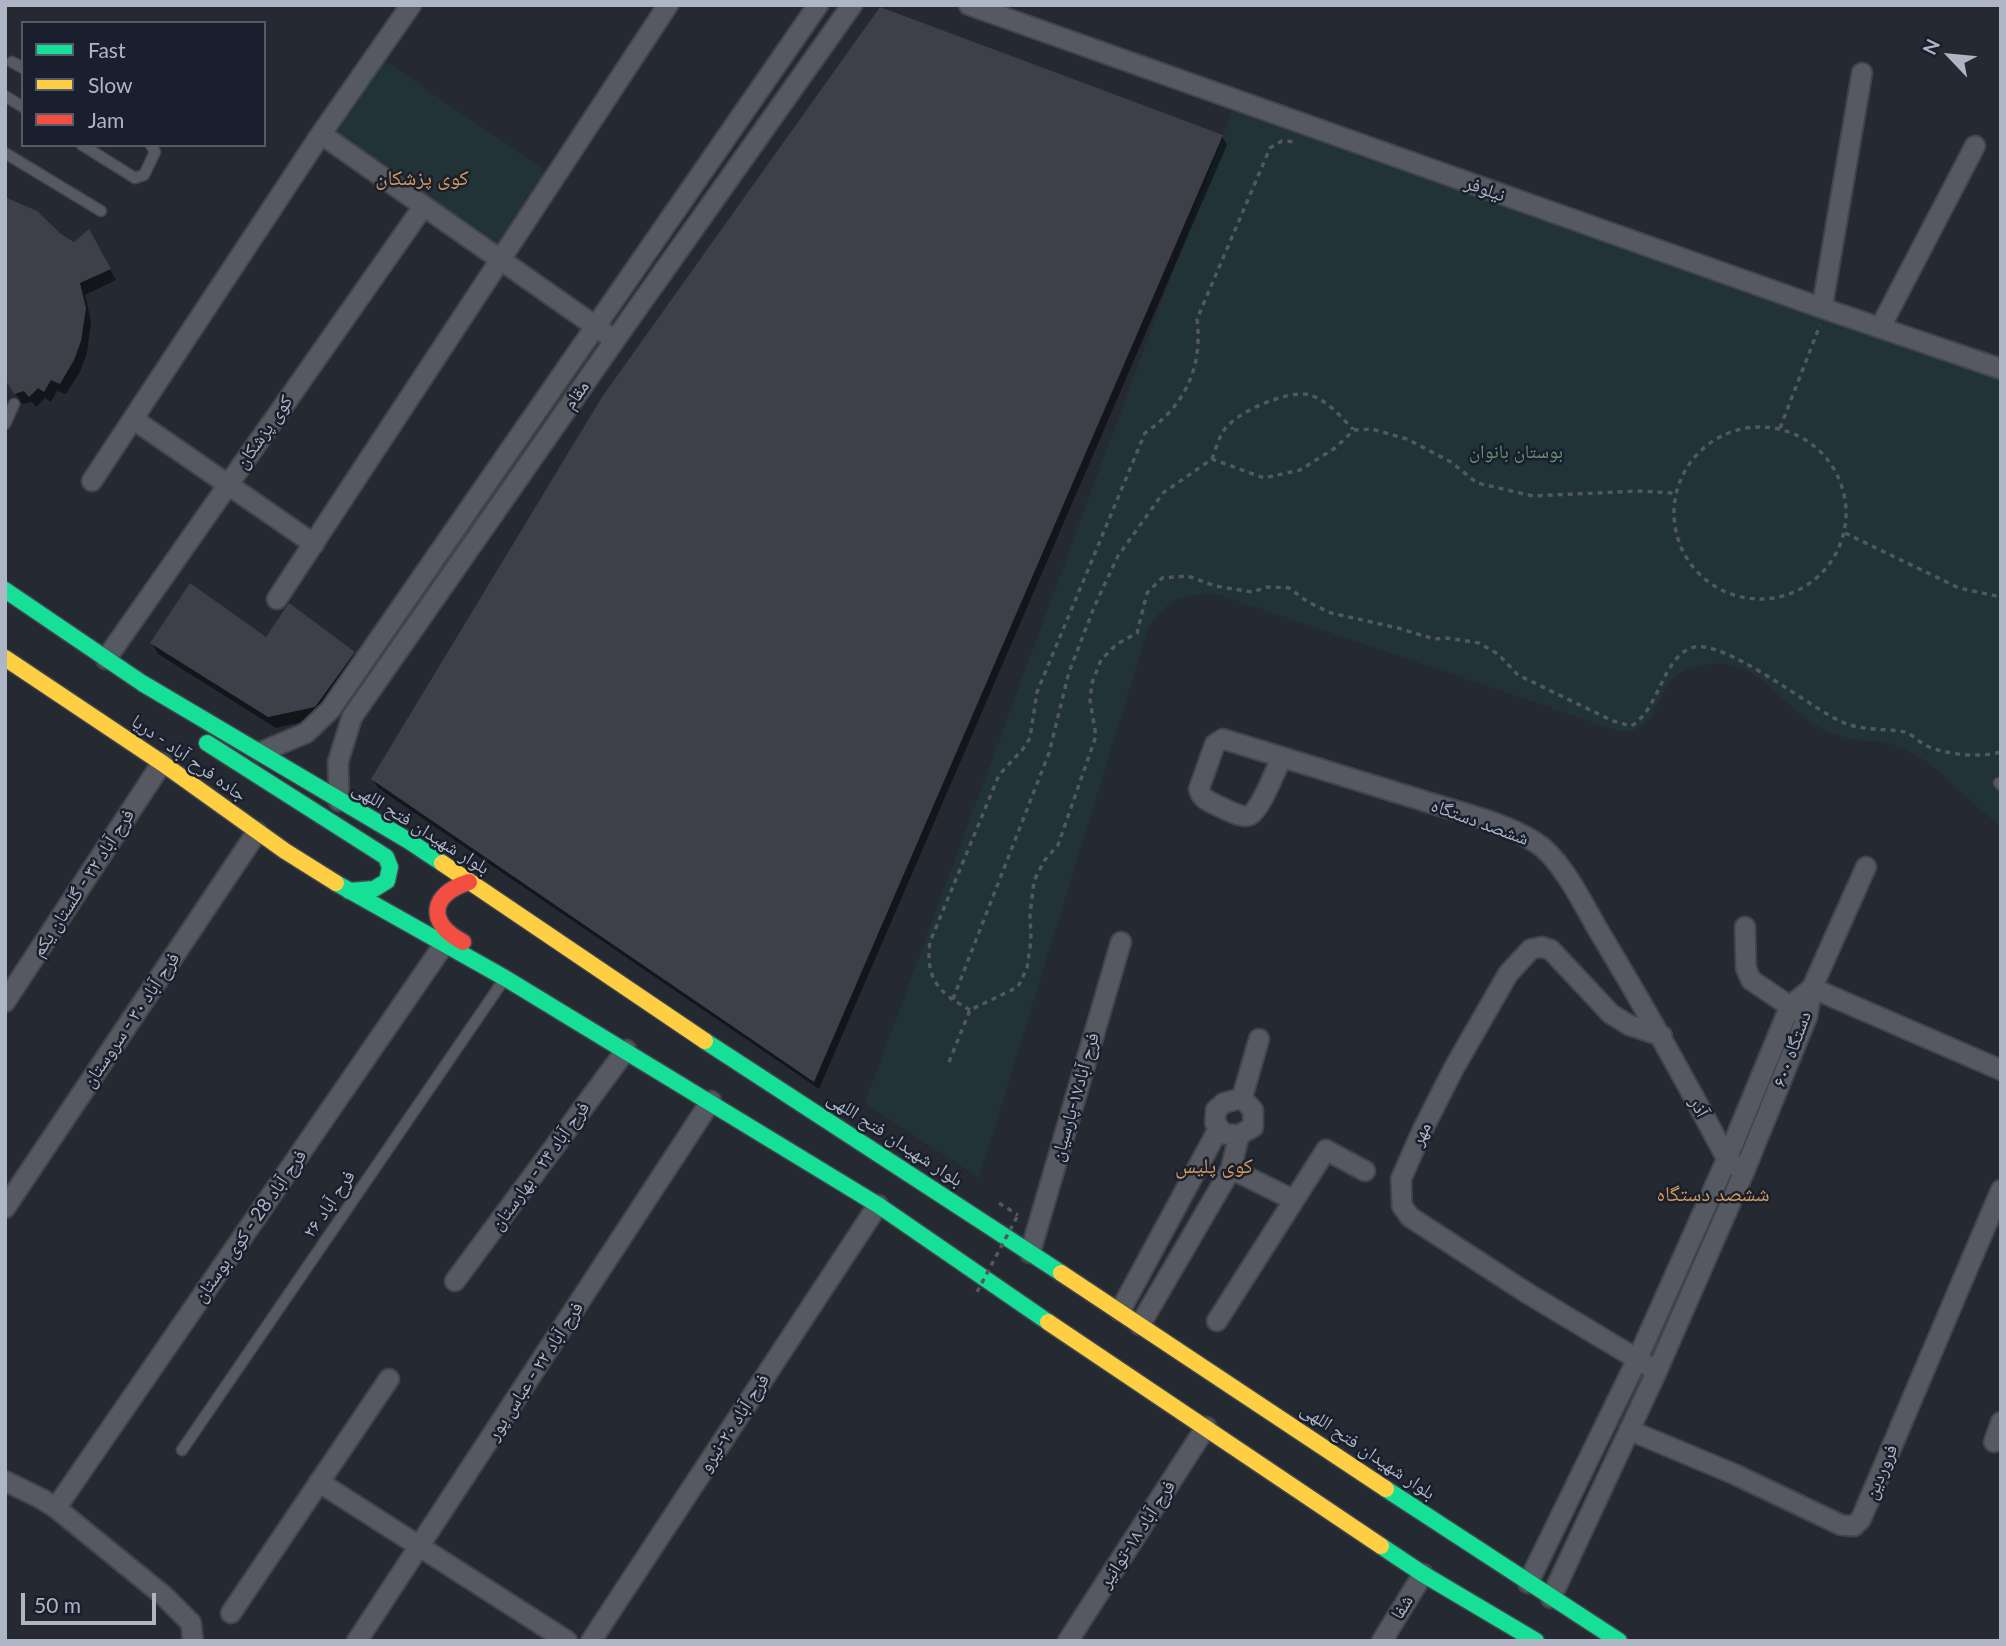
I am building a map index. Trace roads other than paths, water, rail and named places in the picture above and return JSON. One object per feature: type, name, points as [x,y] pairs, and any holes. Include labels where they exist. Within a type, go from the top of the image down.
[{"type":"main road","name":"جاده فرح آباد - دریا","points":[[5,590],[142,683]]},
{"type":"main road","name":"جاده فرح آباد - دریا","points":[[5,658],[162,763],[257,832],[349,891]]},
{"type":"main road","name":"بلوار شهیدان فتح اللهی","points":[[142,683],[409,841],[634,994],[1619,1641]]},
{"type":"main road","points":[[142,683],[201,739],[386,857],[391,867],[388,879],[381,888],[370,892],[349,891]]},
{"type":"main road","points":[[469,882],[453,887],[437,907],[438,920],[445,931],[548,996],[564,1013]]},
{"type":"main road","points":[[349,891],[445,943],[564,1013],[878,1205],[1003,1293],[1423,1574],[1536,1641]]},
{"type":"street","points":[[92,481],[321,134],[411,5]]},
{"type":"street","points":[[276,600],[668,5]]},
{"type":"street","name":"مقام","points":[[261,752],[306,733],[330,710],[818,5]]},
{"type":"street","name":"مقام","points":[[339,801],[338,762],[352,717],[852,5]]},
{"type":"street","name":"نیلوفر","points":[[969,5],[1826,317],[1880,328],[2001,369]]},
{"type":"street","points":[[1826,317],[1862,73]]},
{"type":"street","points":[[321,134],[615,340]]},
{"type":"street","points":[[1880,328],[1975,146]]},
{"type":"street","name":"کوی پزشکان","points":[[106,659],[423,207]]},
{"type":"street","points":[[133,419],[314,544]]},
{"type":"street","name":"ششصد دستگاه","points":[[1282,757],[1257,807],[1250,815],[1242,816],[1204,799],[1200,794],[1199,789],[1215,744],[1223,739],[1282,757],[1502,827],[1537,843],[1568,879],[1662,1036]]},
{"type":"street","name":"فرح آباد ۳۲ - گلستان یکم","points":[[5,1002],[162,763]]},
{"type":"street","name":"فرح آباد ۳۰ - سروستان","points":[[5,1208],[257,832]]},
{"type":"street","points":[[1866,867],[1812,988],[2001,1070]]},
{"type":"street","points":[[1745,927],[1746,968],[1751,980],[1807,1017]]},
{"type":"street","name":"فرح آباد۱۷-پارسیان","points":[[1030,1253],[1121,942]]},
{"type":"street","name":"فرح آباد 28 - کوی بوستان","points":[[55,1508],[445,943]]},
{"type":"street","name":"مهر","points":[[1657,1371],[1527,1293],[1409,1217],[1402,1206],[1401,1180],[1454,1068],[1508,974],[1531,949],[1542,947],[1551,950],[1611,1014],[1621,1021],[1662,1036]]},
{"type":"street","name":"۶۰۰ دستگاه","points":[[1528,1583],[1637,1360],[1727,1159],[1790,1006],[1812,988]]},
{"type":"street","name":"۶۰۰ دستگاه","points":[[1551,1598],[1657,1371],[1744,1172],[1807,1017],[1812,988]]},
{"type":"street","name":"آذر","points":[[1662,1036],[1727,1159],[1744,1172]]},
{"type":"street","points":[[1242,1098],[1259,1040]]},
{"type":"street","name":"فرح آباد ۲۴ - بهارستان","points":[[455,1282],[626,1050]]},
{"type":"street","points":[[1242,1098],[1253,1110],[1253,1127],[1239,1135],[1224,1134],[1215,1123],[1216,1110],[1224,1103],[1242,1098]]},
{"type":"street","name":"فرح آباد ۲۲ - عباس پور","points":[[357,1641],[711,1101]]},
{"type":"street","points":[[1120,1311],[1219,1128]]},
{"type":"street","points":[[1140,1325],[1231,1169],[1239,1135]]},
{"type":"street","points":[[1217,1321],[1326,1150],[1365,1171]]},
{"type":"street","points":[[1231,1169],[1294,1200]]},
{"type":"street","name":"فروردین","points":[[1629,1430],[1734,1474],[1841,1525],[1854,1526],[1861,1519],[2001,1190]]},
{"type":"street","name":"فرح آباد ۲۰-نیرو","points":[[591,1641],[878,1205]]},
{"type":"street","points":[[230,1613],[388,1379]]},
{"type":"street","points":[[1994,1442],[2001,1422]]},
{"type":"street","name":"فرح آباد ۱۸-توانیر","points":[[1068,1641],[1206,1427]]},
{"type":"street","points":[[5,1481],[55,1508],[164,1596],[191,1623],[193,1641]]},
{"type":"street","points":[[319,1482],[567,1641]]},
{"type":"street","name":"شفا","points":[[1382,1641],[1423,1574]]},
{"type":"lane","points":[[12,62],[21,67]]},
{"type":"lane","points":[[5,96],[21,106]]},
{"type":"lane","points":[[85,147],[135,178],[144,175],[151,164],[156,152],[152,147]]},
{"type":"lane","points":[[5,153],[101,211]]},
{"type":"lane","points":[[5,424],[14,404]]},
{"type":"lane","name":"فرح آباد ۲۶","points":[[182,1450],[505,978]]},
{"type":"district","name":"کوی پزشکان","points":[[422,178]]},
{"type":"district","name":"کوی پلیس","points":[[1214,1166]]},
{"type":"district","name":"ششصد دستگاه","points":[[1713,1194]]},
{"type":"park label","name":"بوستان بانوان","points":[[1516,452]]}]
